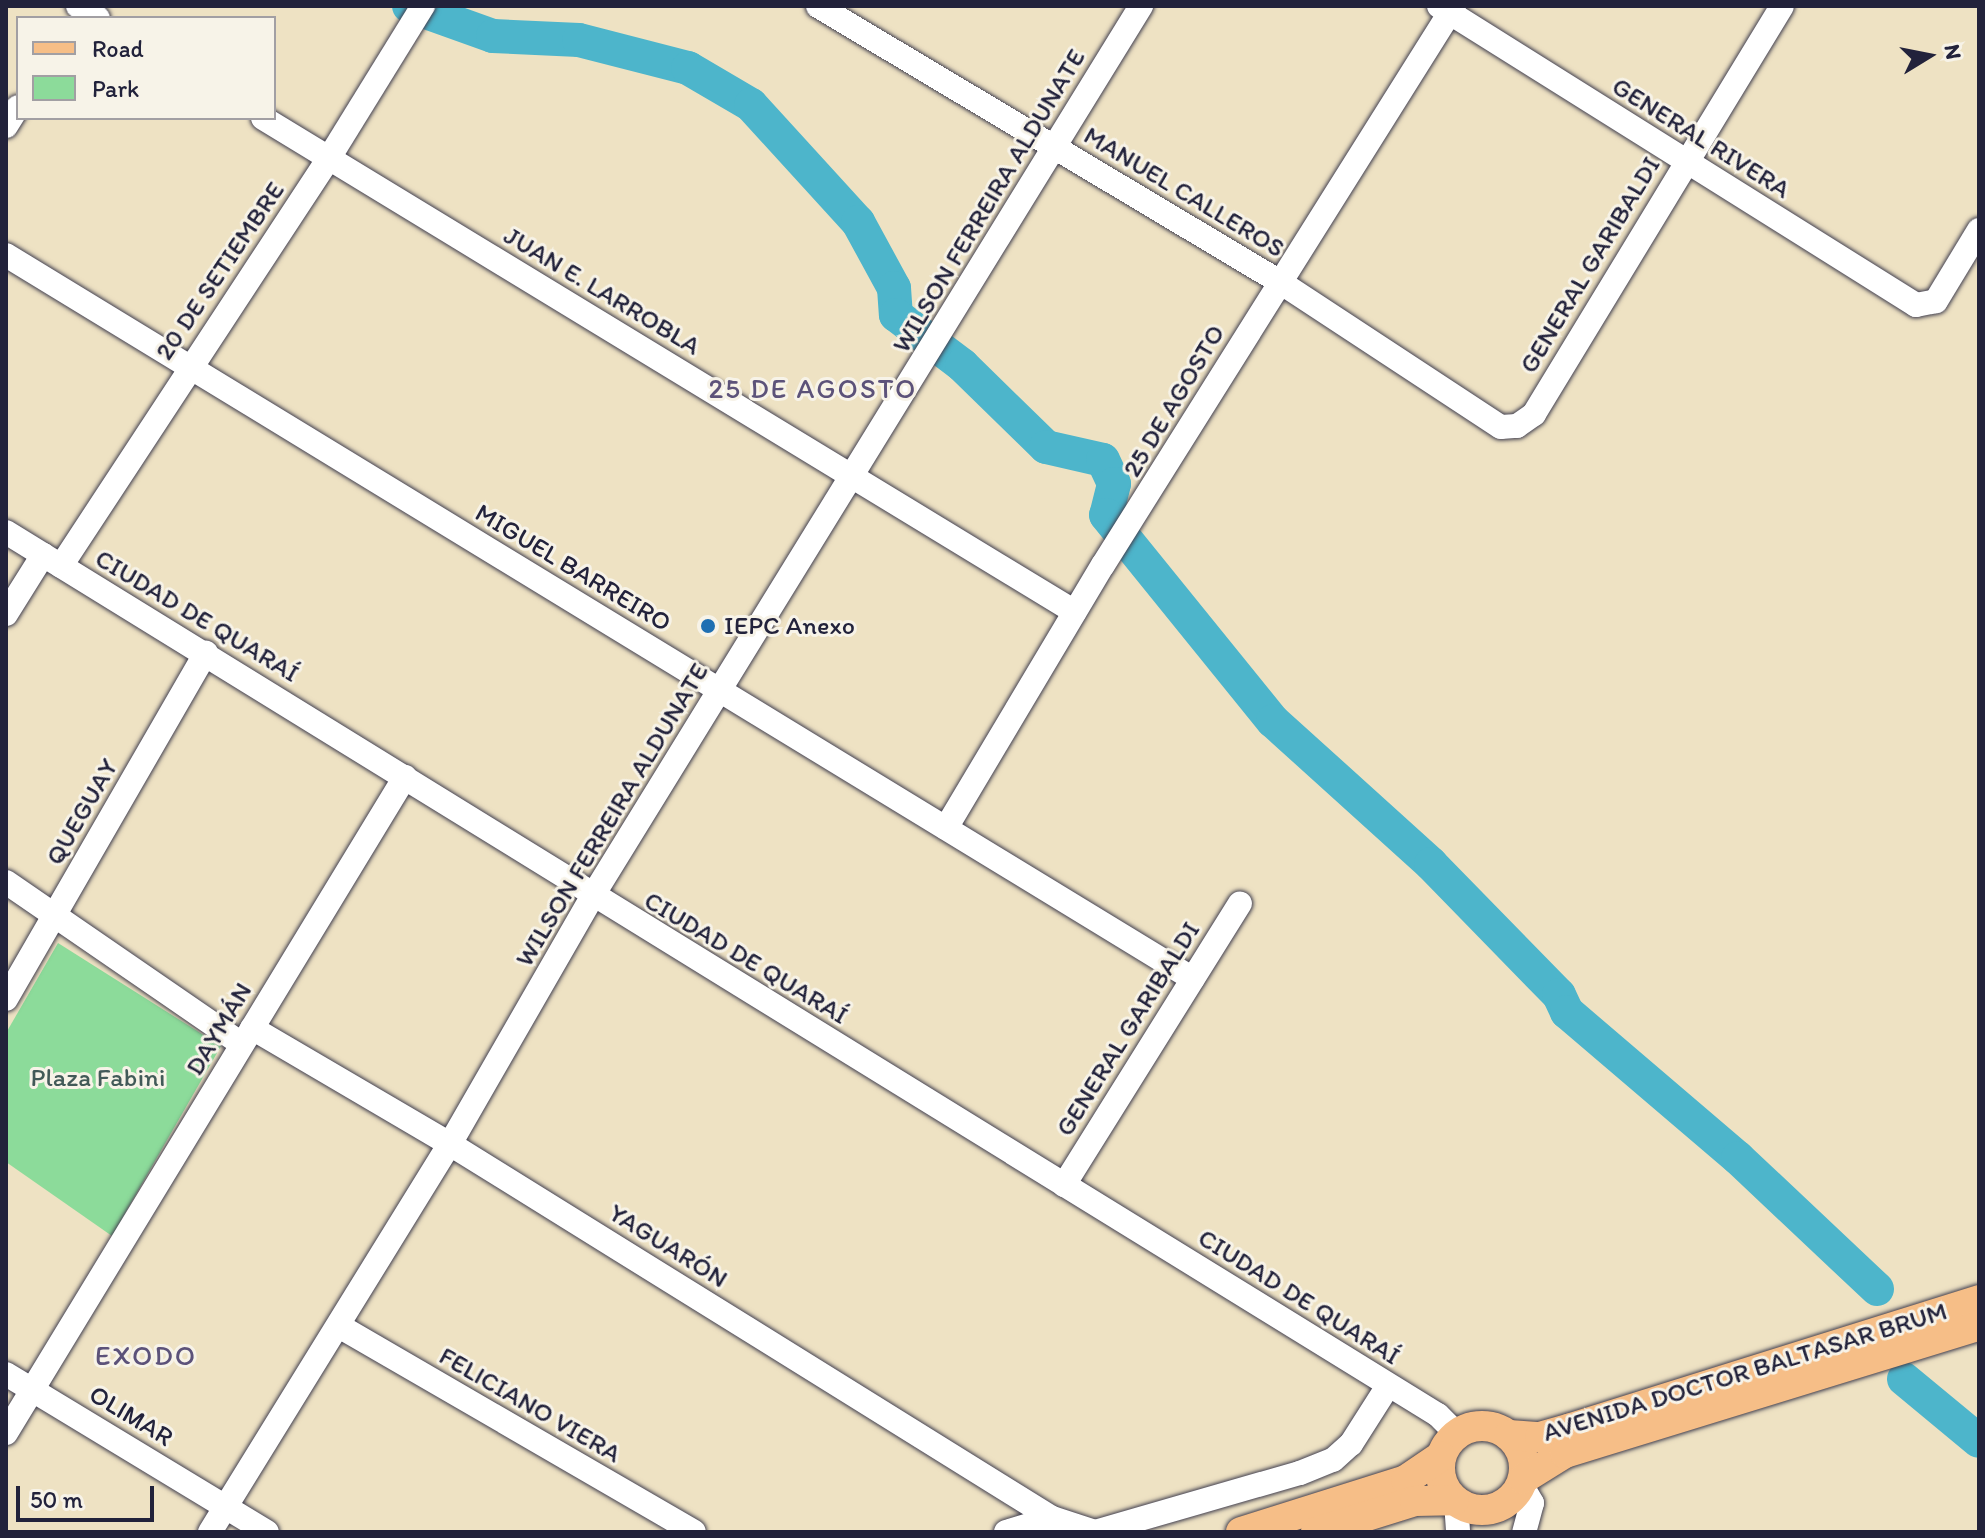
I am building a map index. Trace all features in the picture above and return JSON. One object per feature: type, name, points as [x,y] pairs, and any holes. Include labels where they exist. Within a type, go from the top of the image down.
[{"type":"main road","name":"AVENIDA DOCTOR BALTASAR BRUM","points":[[1509,1435],[1540,1437],[1979,1300]]},
{"type":"main road","name":"AVENIDA DOCTOR BALTASAR BRUM","points":[[1522,1481],[1565,1453],[1979,1326]]},
{"type":"main road","points":[[1241,1532],[1406,1480],[1449,1445],[1489,1426],[1509,1435],[1523,1457],[1522,1481],[1496,1508],[1473,1509],[1455,1501],[1415,1501],[1316,1532]]},
{"type":"main road","points":[[1449,1445],[1441,1480],[1455,1501]]},
{"type":"street","name":"20 DE SETIEMBRE","points":[[6,614],[52,560],[189,367],[329,158],[423,6]]},
{"type":"street","name":"MANUEL CALLEROS","points":[[818,6],[1280,282],[1501,427],[1517,426]]},
{"type":"street","name":"WILSON FERREIRA ALDUNATE","points":[[210,1532],[450,1144],[592,897],[915,378],[940,328],[1141,6]]},
{"type":"street","name":"GENERAL GARIBALDI","points":[[1517,426],[1534,414],[1684,161],[1782,6]]},
{"type":"street","name":"GENERAL RIVERA","points":[[1448,8],[1684,161],[1916,305],[1936,301],[1979,230]]},
{"type":"street","name":"25 DE AGOSTO","points":[[946,828],[1103,565],[1448,8]]},
{"type":"street","name":"JUAN E. LARROBLA","points":[[266,120],[1075,612]]},
{"type":"street","name":"MIGUEL BARREIRO","points":[[6,255],[1193,979]]},
{"type":"street","name":"CIUDAD DE QUARAÍ","points":[[6,532],[206,653],[592,897],[1438,1415],[1449,1445]]},
{"type":"street","name":"QUEGUAY","points":[[6,999],[206,653]]},
{"type":"street","name":"DAYMÁN","points":[[6,1433],[405,777]]},
{"type":"street","name":"YAGUARÓN","points":[[6,882],[247,1036],[450,1144],[1052,1518],[1095,1532],[1333,1460],[1351,1444],[1388,1386]]},
{"type":"street","name":"GENERAL GARIBALDI","points":[[1064,1185],[1240,903]]},
{"type":"street","name":"FELICIANO VIERA","points":[[339,1326],[694,1532]]},
{"type":"street","name":"OLIMAR","points":[[6,1374],[267,1532]]},
{"type":"street","points":[[1522,1481],[1532,1503],[1524,1532]]},
{"type":"street","points":[[1455,1501],[1458,1532]]},
{"type":"street","points":[[1006,1532],[1052,1518]]},
{"type":"green space","name":"Plaza Fabini","points":[[58,943],[221,1046],[112,1236],[6,1162],[6,1033]]},
{"type":"waterway","points":[[409,6],[493,36],[579,40],[688,68],[751,105],[858,222],[894,288],[896,315],[962,365],[1046,447],[1103,460],[1114,484],[1106,515],[1273,721],[1431,864],[1559,995],[1567,1012],[1738,1158],[1877,1289]]},
{"type":"waterway","points":[[1904,1379],[1979,1441]]},
{"type":"place","name":"IEPC Anexo","points":[[708,626]]},
{"type":"district","name":"25 DE AGOSTO","points":[[813,388]]},
{"type":"district","name":"EXODO","points":[[146,1355]]}]
